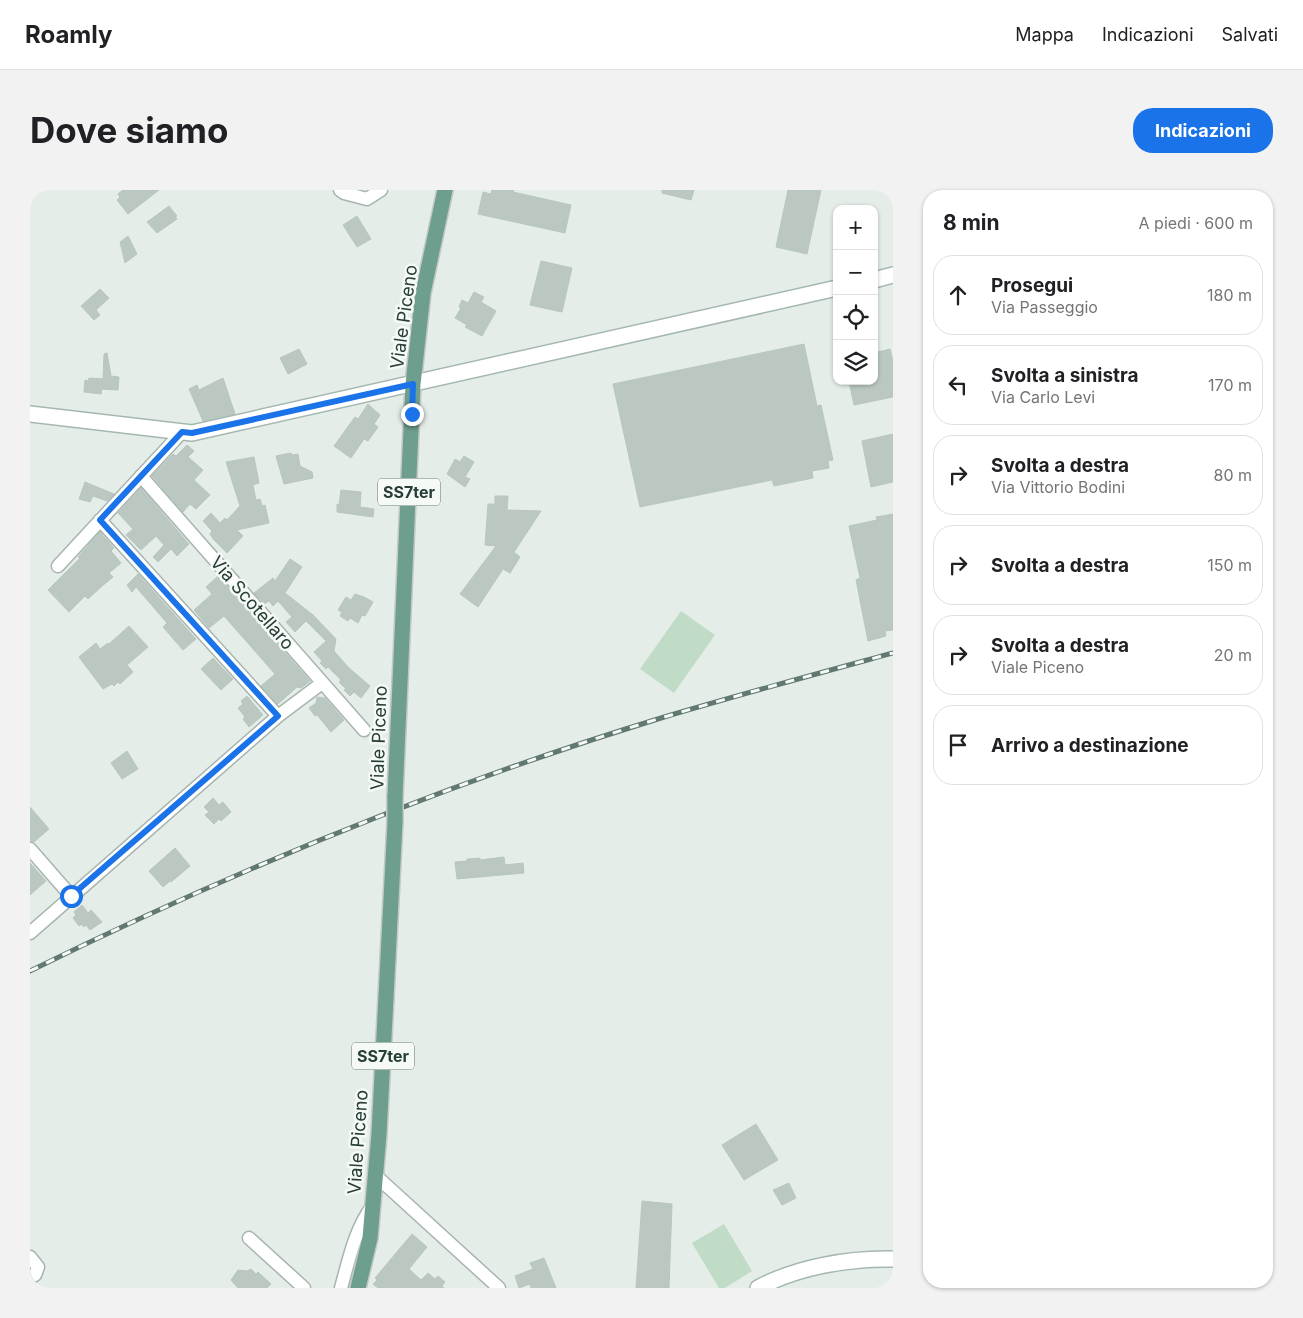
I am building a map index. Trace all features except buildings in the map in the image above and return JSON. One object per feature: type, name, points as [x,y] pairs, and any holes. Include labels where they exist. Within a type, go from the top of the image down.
[{"type":"main road","name":"Viale Piceno","points":[[358,1288],[370,1238],[375,1175],[395,822],[413,384],[424,293],[445,190]]},
{"type":"street","points":[[340,190],[344,193],[367,199],[381,190]]},
{"type":"street","points":[[878,279],[893,276]]},
{"type":"street","points":[[30,414],[192,433],[833,289]]},
{"type":"street","points":[[58,566],[182,432]]},
{"type":"street","name":"Via Scotellaro","points":[[141,476],[364,730]]},
{"type":"street","points":[[100,520],[278,716]]},
{"type":"street","points":[[30,933],[278,716],[322,683]]},
{"type":"street","points":[[30,849],[71,896]]},
{"type":"street","points":[[375,1175],[499,1288]]},
{"type":"street","points":[[341,1288],[363,1218],[373,1205]]},
{"type":"street","points":[[249,1238],[304,1288]]},
{"type":"street","points":[[30,1257],[38,1267],[35,1276],[30,1277]]},
{"type":"street","points":[[758,1288],[808,1268],[850,1262],[893,1259]]},
{"type":"green space","points":[[681,611],[715,635],[674,693],[640,669]]},
{"type":"green space","points":[[724,1224],[752,1271],[725,1288],[719,1288],[692,1243]]},
{"type":"railway","points":[[30,971],[262,864],[500,771],[661,718],[893,653]]},
{"type":"route","points":[[71,896],[278,716],[100,520],[182,432],[192,433],[413,384],[412,414]]}]
